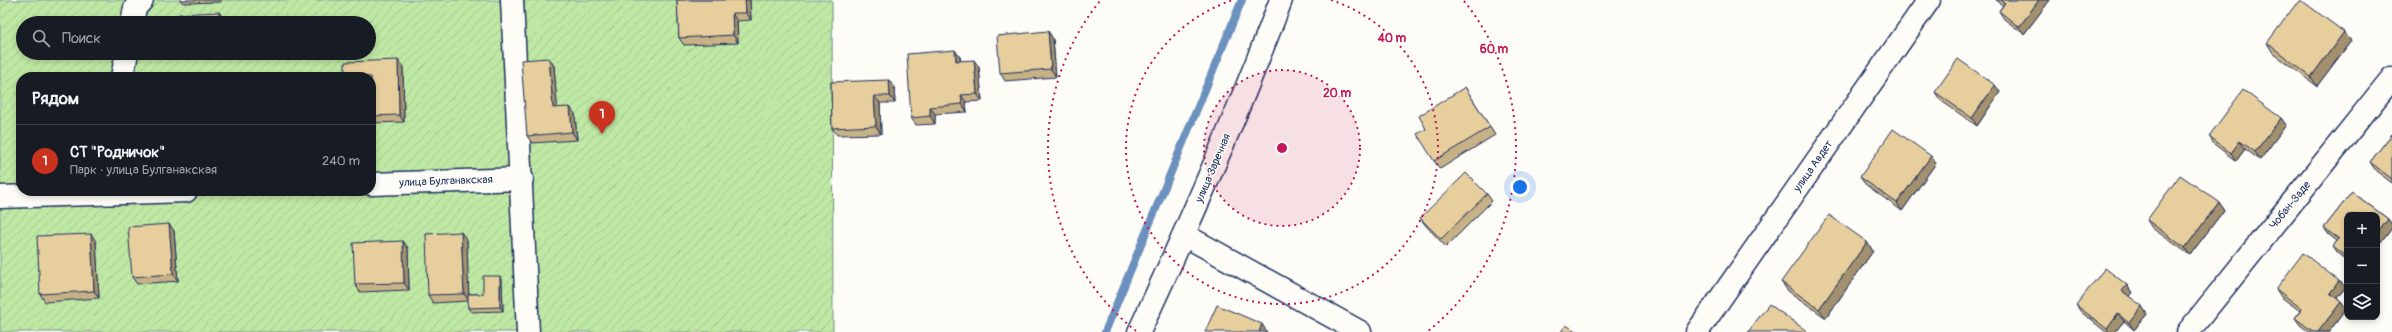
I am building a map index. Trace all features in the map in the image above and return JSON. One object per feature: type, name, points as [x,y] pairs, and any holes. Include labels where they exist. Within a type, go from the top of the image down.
[{"type":"street","points":[[133,16],[135,8],[142,0]]},
{"type":"street","points":[[512,0],[522,179],[528,332]]},
{"type":"street","name":"улица Заречная","points":[[1139,332],[1184,235],[1245,94],[1280,0]]},
{"type":"street","name":"улица Авдет","points":[[1697,332],[1929,0]]},
{"type":"street","points":[[123,72],[126,60]]},
{"type":"street","name":"Чобан-Заде","points":[[2188,332],[2392,78]]},
{"type":"street","name":"улица Булганакская","points":[[376,184],[522,179]]},
{"type":"street","points":[[0,197],[25,196]]},
{"type":"street","points":[[1184,235],[1360,332]]},
{"type":"green space","points":[[0,0],[832,0],[833,332],[0,332]]},
{"type":"building","points":[[677,0],[745,0],[746,13],[732,13],[733,35],[679,38]]},
{"type":"building","points":[[2001,0],[2039,0],[2019,27],[1999,11],[2005,3]]},
{"type":"building","points":[[2299,0],[2344,32],[2311,77],[2267,43]]},
{"type":"building","points":[[219,12],[219,16],[179,16],[179,14]]},
{"type":"building","points":[[1048,31],[1051,69],[1000,73],[997,36]]},
{"type":"building","points":[[955,50],[956,61],[974,60],[977,94],[961,95],[962,104],[930,107],[930,116],[911,118],[907,54]]},
{"type":"building","points":[[549,58],[553,108],[570,107],[572,132],[527,136],[521,60]]},
{"type":"building","points":[[1958,59],[1995,85],[1972,118],[1935,92]]},
{"type":"building","points":[[398,60],[399,115],[376,116],[376,72],[345,72],[345,62]]},
{"type":"building","points":[[889,80],[890,96],[874,96],[876,126],[832,128],[831,82]]},
{"type":"building","points":[[1465,87],[1490,127],[1434,161],[1417,134],[1426,129],[1419,116]]},
{"type":"building","points":[[2243,90],[2281,118],[2255,152],[2240,141],[2231,153],[2209,136]]},
{"type":"building","points":[[1893,129],[1931,156],[1897,203],[1860,177]]},
{"type":"building","points":[[2392,134],[2392,179],[2370,162]]},
{"type":"building","points":[[1466,173],[1487,194],[1441,239],[1420,218]]},
{"type":"building","points":[[2180,175],[2219,202],[2185,248],[2147,220]]},
{"type":"building","points":[[2352,192],[2379,212],[2344,212],[2344,255],[2333,246],[2339,239],[2324,228]]},
{"type":"building","points":[[2380,213],[2388,219],[2380,230]]},
{"type":"building","points":[[1829,215],[1867,242],[1819,309],[1781,282]]},
{"type":"building","points":[[169,224],[173,274],[132,277],[128,227]]},
{"type":"building","points":[[461,232],[464,294],[428,295],[426,234]]},
{"type":"building","points":[[91,234],[94,291],[40,294],[37,236]]},
{"type":"building","points":[[403,241],[404,283],[355,284],[353,243]]},
{"type":"building","points":[[2303,253],[2339,281],[2330,293],[2341,302],[2318,332],[2314,332],[2295,318],[2302,309],[2276,289]]},
{"type":"building","points":[[2105,268],[2127,285],[2122,291],[2142,306],[2129,323],[2118,314],[2107,329],[2076,305]]},
{"type":"building","points":[[483,276],[500,276],[500,307],[468,308],[468,294],[483,294]]},
{"type":"building","points":[[1769,304],[1808,332],[1748,332]]},
{"type":"building","points":[[1217,305],[1262,324],[1259,332],[1205,332]]},
{"type":"building","points":[[1566,325],[1577,332],[1561,332]]},
{"type":"waterway","points":[[1105,332],[1242,0]]},
{"type":"place","name":"СТ \"Родничок\"","points":[[602,134]]}]
